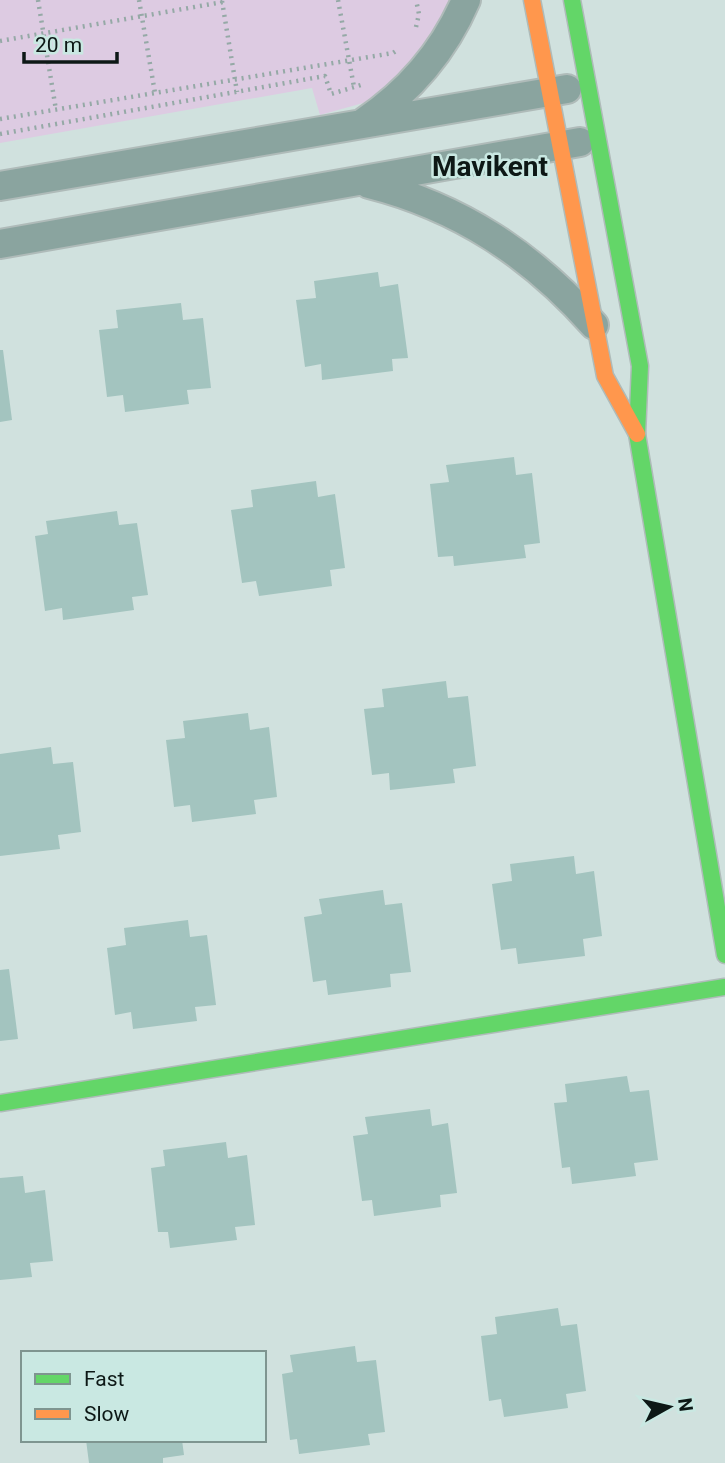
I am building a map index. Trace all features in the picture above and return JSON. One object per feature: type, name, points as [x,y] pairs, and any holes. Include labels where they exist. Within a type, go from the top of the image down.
[{"type":"main road","points":[[532,0],[605,376],[637,434]]},
{"type":"main road","points":[[572,0],[640,366],[637,434],[725,955]]},
{"type":"main road","points":[[0,1103],[725,987]]},
{"type":"street","points":[[359,125],[393,101],[422,72],[457,20],[466,0]]},
{"type":"street","points":[[0,186],[587,86]]},
{"type":"street","points":[[0,244],[596,139]]},
{"type":"street","points":[[360,181],[425,201],[475,224],[541,270],[596,327]]},
{"type":"path","points":[[38,0],[56,110]]},
{"type":"path","points":[[139,0],[155,93]]},
{"type":"path","points":[[338,0],[354,87]]},
{"type":"path","points":[[414,38],[419,14],[416,0]]},
{"type":"path","points":[[0,41],[222,1],[237,92]]},
{"type":"path","points":[[0,119],[393,53],[404,45]]},
{"type":"path","points":[[0,134],[325,76],[331,94],[366,84]]},
{"type":"shaded area","points":[[0,0],[454,0],[433,53],[374,100],[320,115],[312,88],[0,143]]},
{"type":"building","points":[[378,272],[380,287],[398,284],[408,358],[392,359],[393,371],[322,380],[321,364],[305,367],[296,300],[316,298],[314,281]]},
{"type":"building","points":[[181,303],[183,320],[203,318],[211,388],[187,390],[189,404],[125,412],[123,395],[107,397],[99,330],[118,328],[116,310]]},
{"type":"building","points":[[0,350],[3,350],[12,420],[0,422]]},
{"type":"building","points":[[514,457],[516,475],[532,473],[540,543],[524,545],[526,558],[454,566],[453,556],[438,557],[430,484],[449,482],[446,465]]},
{"type":"building","points":[[316,481],[318,497],[335,494],[345,568],[330,570],[332,586],[259,596],[256,581],[242,583],[231,510],[253,507],[251,490]]},
{"type":"building","points":[[117,511],[119,525],[137,523],[148,595],[132,597],[134,610],[63,620],[62,608],[45,611],[35,536],[48,534],[46,521]]},
{"type":"building","points":[[446,681],[448,698],[468,696],[476,766],[453,769],[455,783],[390,790],[389,773],[372,775],[364,709],[384,707],[382,689]]},
{"type":"building","points":[[248,713],[250,730],[269,727],[277,797],[254,800],[256,814],[192,822],[190,805],[174,807],[166,740],[185,738],[183,721]]},
{"type":"building","points":[[51,747],[53,764],[73,762],[81,832],[58,835],[60,849],[0,856],[0,754]]},
{"type":"building","points":[[574,856],[576,874],[594,871],[602,936],[583,939],[585,956],[518,964],[516,948],[501,950],[492,884],[512,881],[510,864]]},
{"type":"building","points":[[383,890],[385,905],[402,903],[411,972],[390,974],[391,987],[328,995],[326,980],[313,982],[304,917],[322,914],[319,899]]},
{"type":"building","points":[[188,920],[190,937],[207,935],[216,1005],[195,1007],[197,1021],[133,1029],[131,1012],[115,1015],[107,948],[126,945],[124,928]]},
{"type":"building","points":[[9,969],[18,1039],[0,1041],[0,970]]},
{"type":"building","points":[[627,1076],[630,1092],[649,1090],[658,1160],[634,1163],[636,1176],[572,1184],[570,1167],[562,1168],[554,1103],[567,1102],[565,1084]]},
{"type":"building","points":[[430,1109],[432,1126],[448,1123],[457,1193],[440,1195],[441,1207],[374,1216],[372,1200],[362,1201],[353,1136],[368,1134],[365,1117]]},
{"type":"building","points":[[226,1142],[228,1158],[247,1155],[255,1225],[235,1227],[237,1240],[170,1248],[168,1232],[158,1232],[151,1168],[165,1166],[163,1150]]},
{"type":"building","points":[[23,1176],[25,1193],[45,1190],[53,1261],[30,1263],[32,1277],[0,1280],[0,1178]]},
{"type":"building","points":[[558,1308],[561,1326],[577,1324],[586,1391],[566,1394],[568,1408],[504,1417],[501,1399],[489,1401],[481,1336],[497,1334],[495,1317]]},
{"type":"building","points":[[355,1346],[357,1362],[376,1360],[385,1432],[368,1434],[370,1445],[299,1454],[297,1439],[290,1440],[282,1374],[293,1372],[290,1355]]},
{"type":"building","points":[[86,1442],[182,1442],[184,1455],[163,1458],[163,1463],[89,1463]]},
{"type":"traffic: fast","points":[[572,0],[640,366],[637,434],[725,955]]},
{"type":"traffic: fast","points":[[0,1103],[725,987]]},
{"type":"traffic: slow","points":[[532,0],[605,376],[637,434]]},
{"type":"district","name":"Mavikent","points":[[490,166]]}]
